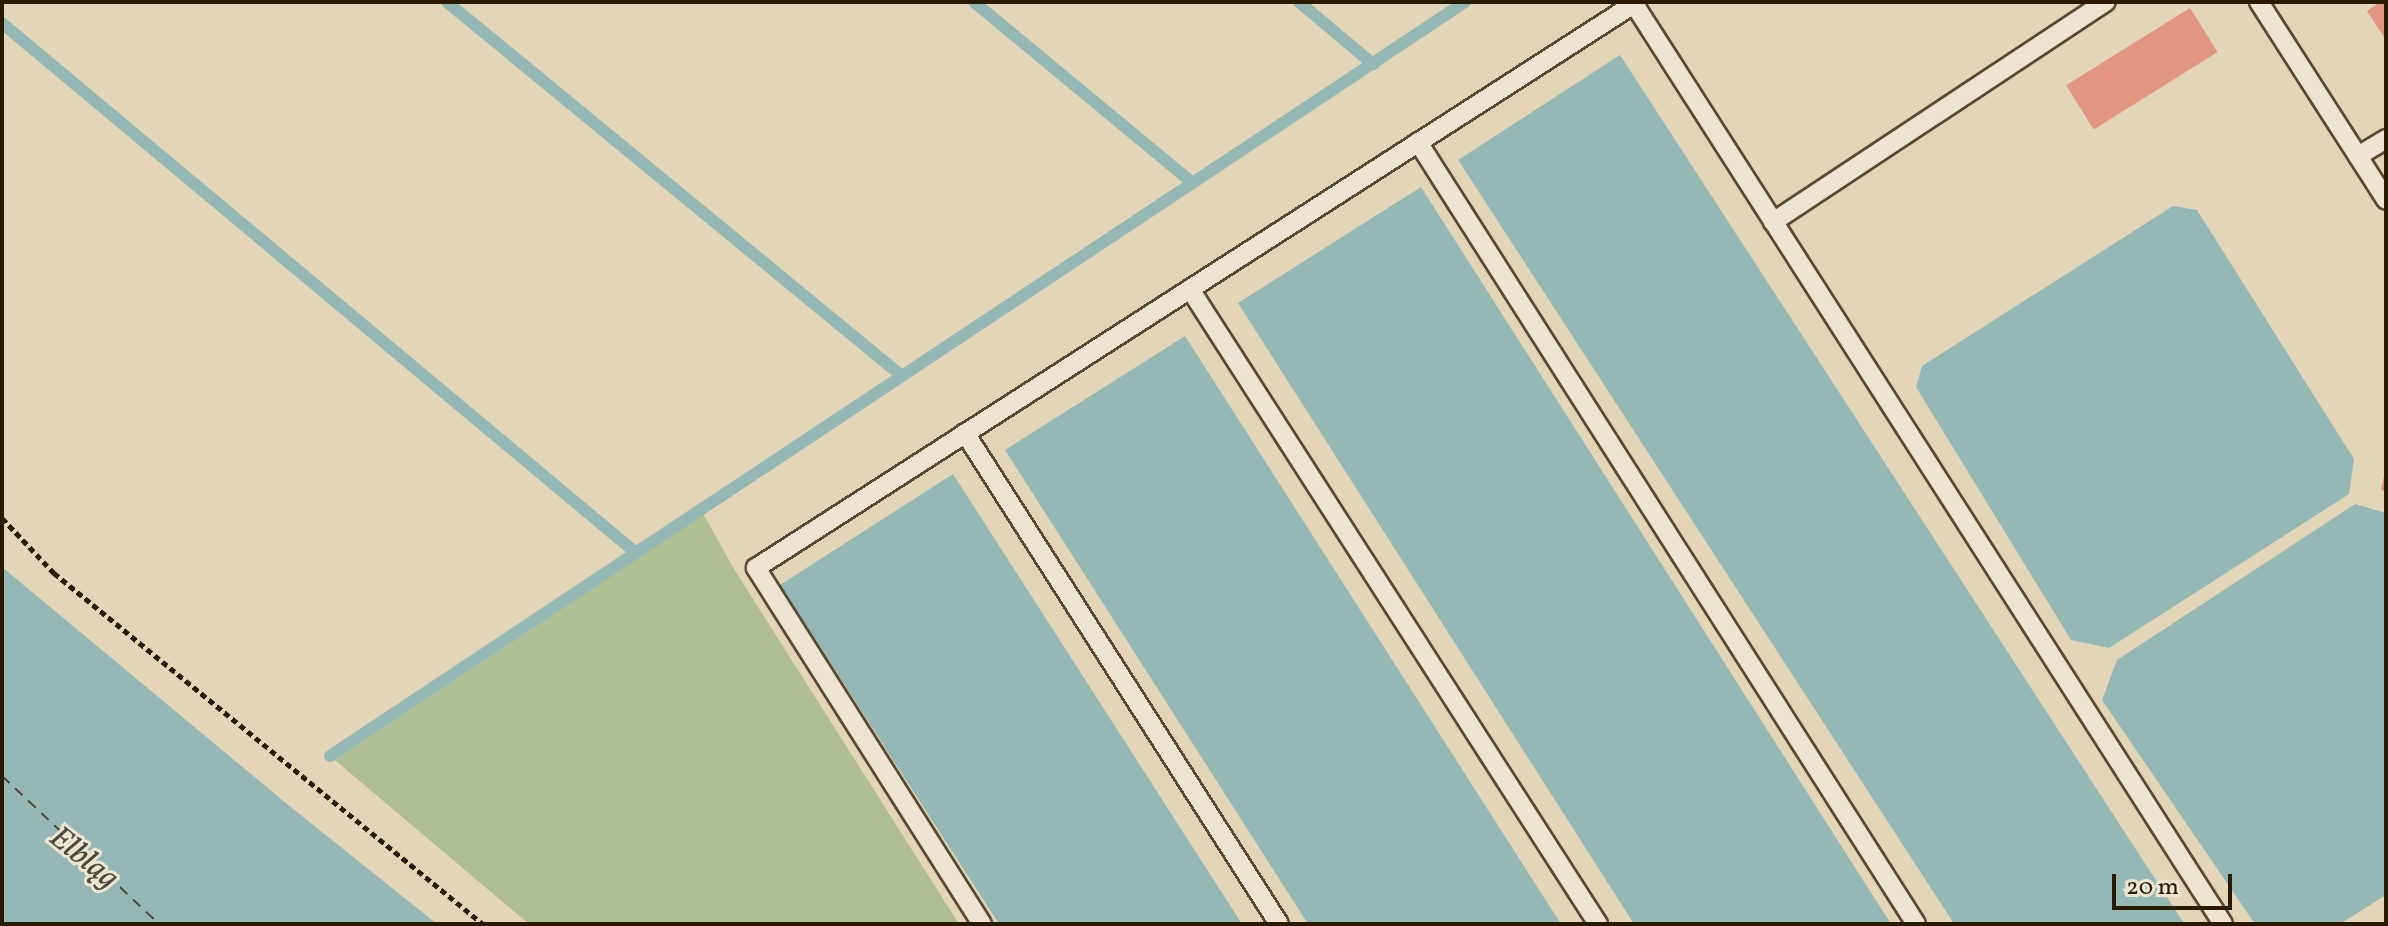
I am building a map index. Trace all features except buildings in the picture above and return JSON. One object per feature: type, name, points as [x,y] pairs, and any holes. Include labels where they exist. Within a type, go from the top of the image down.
[{"type":"lane","points":[[1773,222],[2106,2]]},
{"type":"lane","points":[[2259,2],[2386,200]]},
{"type":"lane","points":[[982,924],[756,568],[1635,3],[2223,924]]},
{"type":"lane","points":[[2358,156],[2386,139]]},
{"type":"lane","points":[[1418,142],[1916,924]]},
{"type":"lane","points":[[1190,289],[1598,924]]},
{"type":"lane","points":[[965,433],[1279,924]]},
{"type":"path","points":[[2,518],[54,573],[483,924]]},
{"type":"green space","points":[[701,510],[734,569],[959,924],[529,924],[330,756]]},
{"type":"water","points":[[1620,55],[2184,924],[1954,924],[1458,160]]},
{"type":"water","points":[[1421,187],[1891,924],[1634,924],[1238,303]]},
{"type":"water","points":[[2173,206],[2197,210],[2354,459],[2349,494],[2109,648],[2071,640],[1916,387],[1922,366]]},
{"type":"water","points":[[1185,336],[1561,924],[1308,924],[1005,450]]},
{"type":"water","points":[[953,474],[1242,924],[999,924],[780,585]]},
{"type":"water","points":[[2355,504],[2386,513],[2386,895],[2340,924],[2255,924],[2102,700],[2117,660]]},
{"type":"water","name":"Elbląg","points":[[2,567],[287,804],[437,924],[2,924]]},
{"type":"waterway","points":[[447,2],[902,376]]},
{"type":"waterway","points":[[974,2],[1193,183]]},
{"type":"waterway","points":[[1299,2],[1373,64]]},
{"type":"waterway","points":[[330,756],[1465,2]]},
{"type":"waterway","points":[[2,23],[636,553]]},
{"type":"ferry route","points":[[2,776],[159,924]]}]
